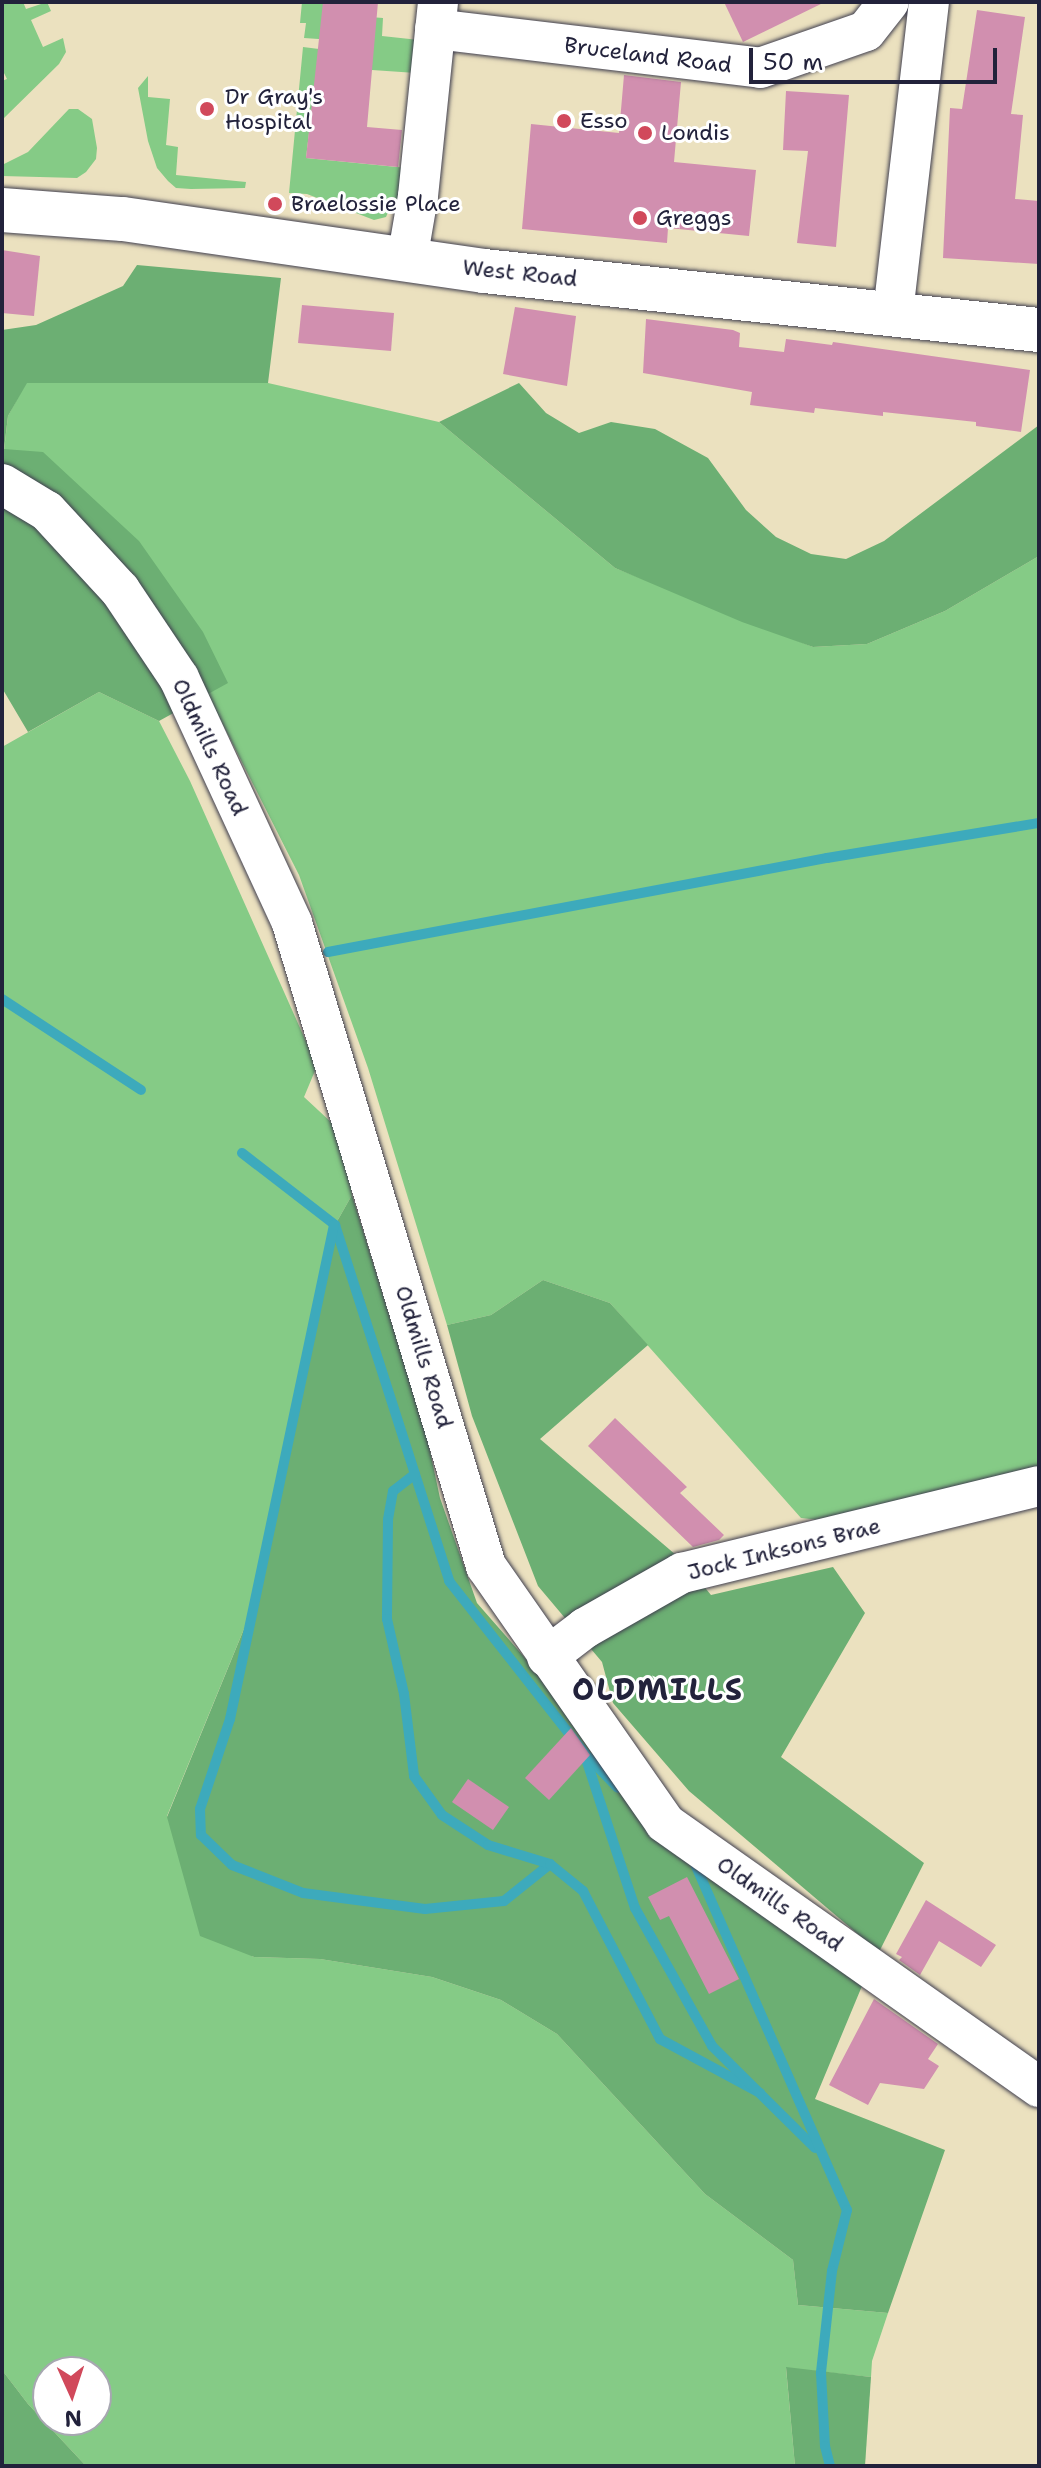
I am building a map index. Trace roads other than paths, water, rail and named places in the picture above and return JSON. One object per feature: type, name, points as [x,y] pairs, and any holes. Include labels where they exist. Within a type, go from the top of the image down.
[{"type":"highway","name":"West Road","points":[[2,210],[123,219],[407,260],[1039,330]]},
{"type":"street","name":"Bruceland Road","points":[[407,260],[418,196],[437,16],[760,68],[866,31],[889,2]]},
{"type":"street","points":[[893,313],[929,2]]},
{"type":"street","name":"Oldmills Road","points":[[2,484],[47,511],[120,590],[179,678],[292,923],[486,1566],[665,1823],[1039,2087]]},
{"type":"street","name":"Jock Inksons Brae","points":[[547,1657],[585,1628],[682,1573],[1039,1486]]},
{"type":"waterway","points":[[328,952],[827,858],[1039,823]]},
{"type":"waterway","points":[[2,999],[141,1090]]},
{"type":"waterway","points":[[242,1153],[335,1225],[449,1581],[585,1754],[618,1788]]},
{"type":"waterway","points":[[334,1225],[230,1719],[200,1809],[201,1835],[232,1865],[303,1893],[425,1909],[504,1901],[550,1864]]},
{"type":"waterway","points":[[415,1474],[393,1491],[388,1520],[387,1619],[404,1694],[414,1776],[442,1815],[488,1845],[550,1864],[583,1891],[660,2039],[760,2093]]},
{"type":"waterway","points":[[586,1759],[635,1908],[712,2046],[815,2148]]},
{"type":"waterway","points":[[695,1864],[847,2210],[832,2271],[821,2373],[825,2446],[830,2466]]},
{"type":"place","name":"Dr Gray's Hospital","points":[[207,109]]},
{"type":"place","name":"Esso","points":[[564,121]]},
{"type":"place","name":"Londis","points":[[645,133]]},
{"type":"place","name":"Braelossie Place","points":[[275,204]]},
{"type":"place","name":"Greggs","points":[[640,218]]},
{"type":"district","name":"OLDMILLS","points":[[658,1690]]}]
